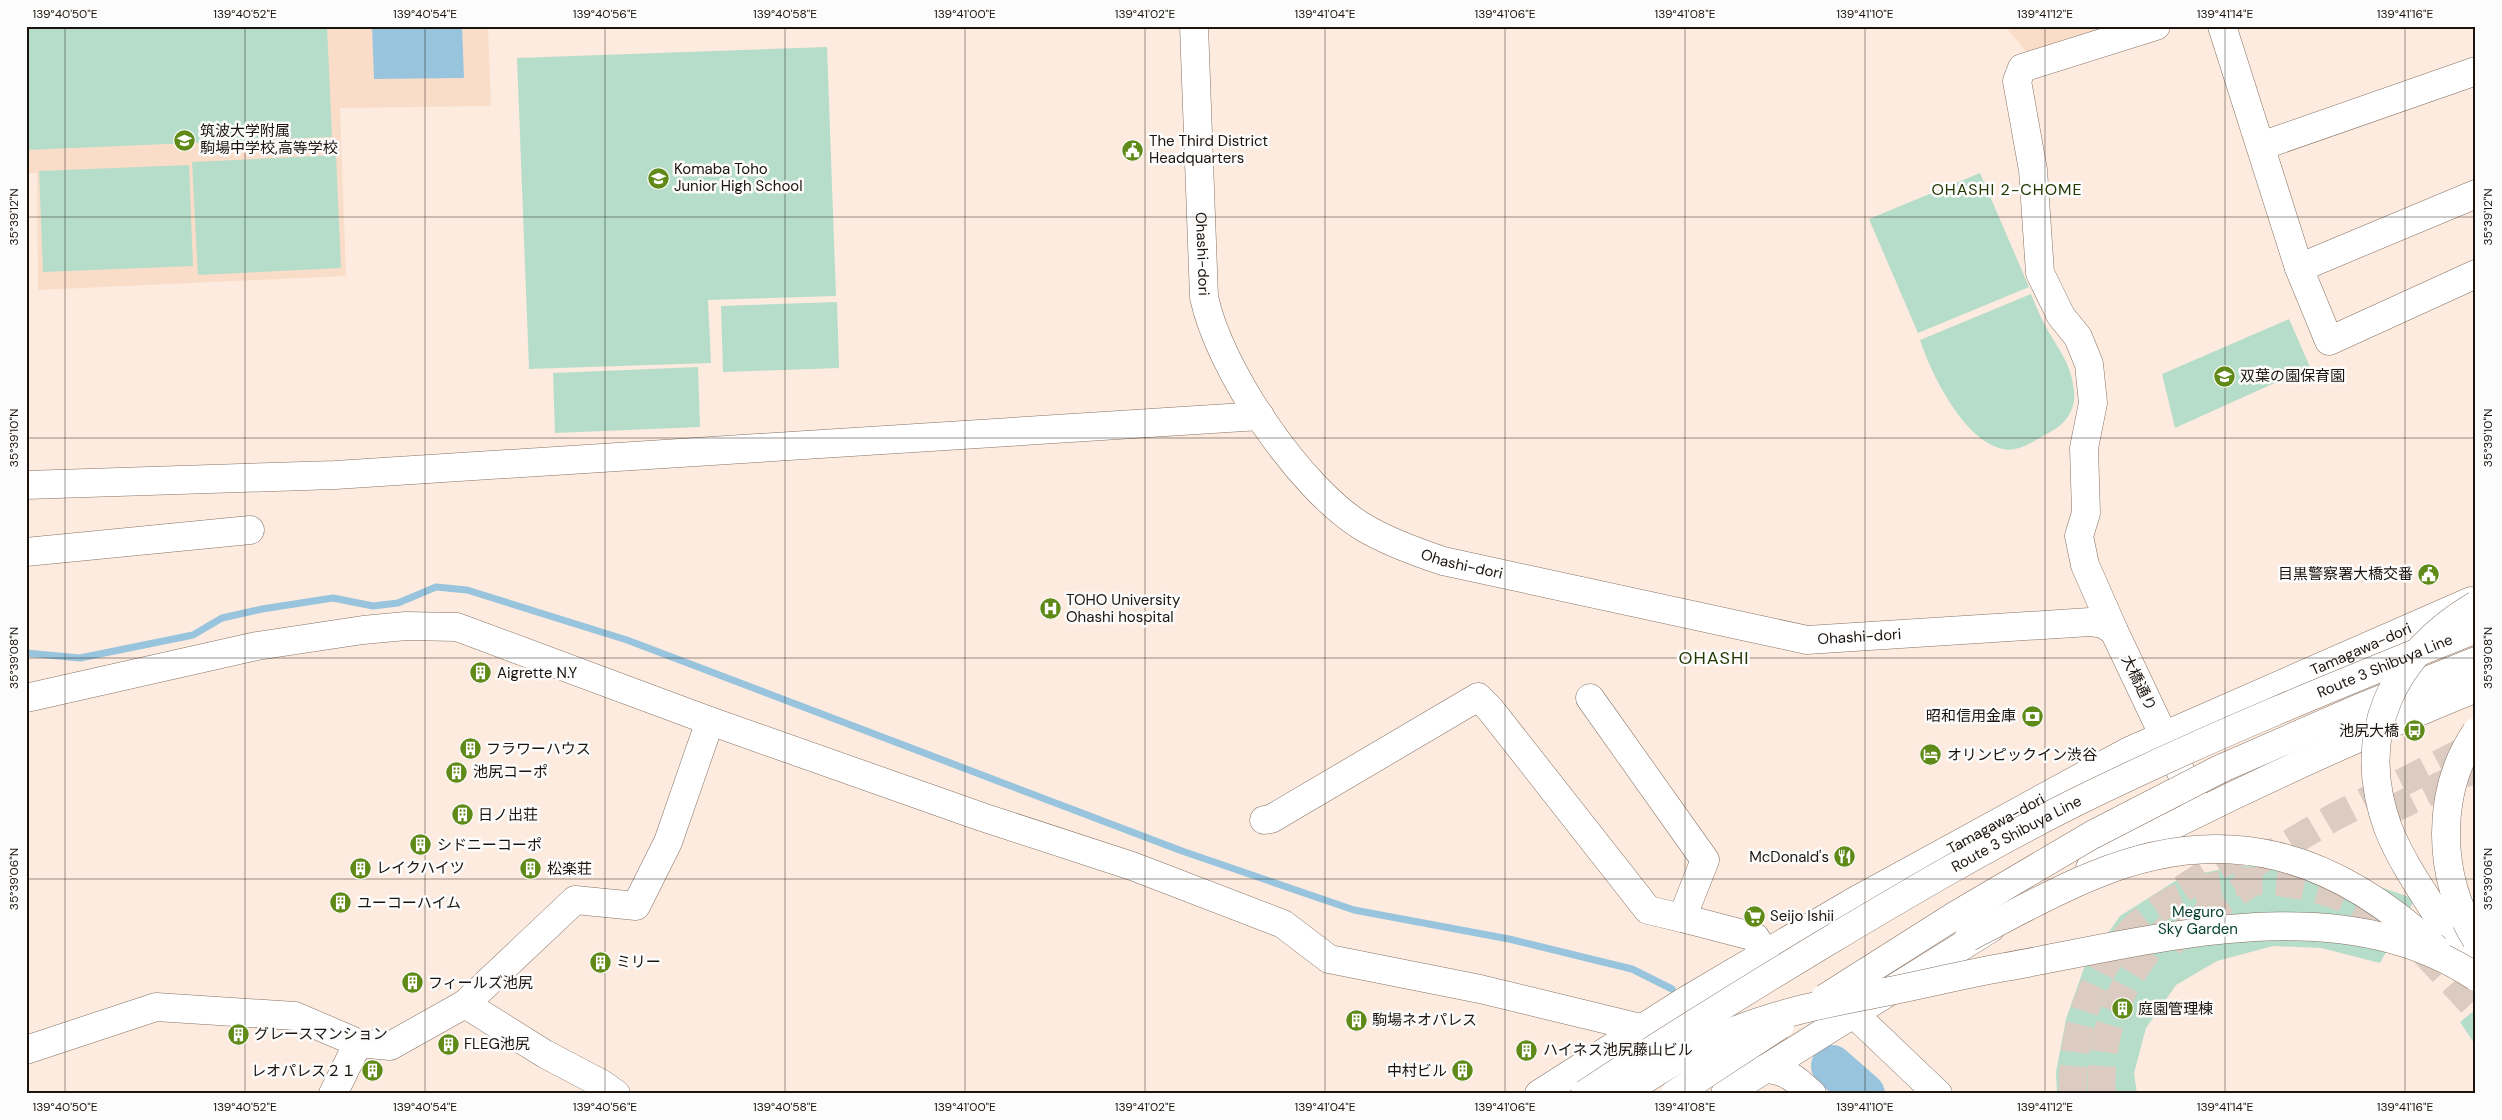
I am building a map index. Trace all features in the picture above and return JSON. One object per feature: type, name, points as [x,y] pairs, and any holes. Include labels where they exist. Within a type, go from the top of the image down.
[{"type":"main road","name":"Ohashi-dori","points":[[1194,26],[1204,297],[1209,320],[1241,384],[1260,416],[1296,465],[1333,504],[1362,527],[1406,548],[1444,561],[1806,640],[2090,622],[2103,624],[2114,631]]},
{"type":"main road","name":"大橋通り","points":[[2156,26],[2022,68],[2017,81],[2033,170],[2040,273],[2061,316],[2078,337],[2089,364],[2092,403],[2084,448],[2086,513],[2079,536],[2085,565],[2114,631],[2199,810]]},
{"type":"main road","points":[[2222,26],[2299,268],[2329,341],[2476,274]]},
{"type":"main road","points":[[2261,146],[2476,71]]},
{"type":"main road","points":[[2299,268],[2476,194]]},
{"type":"main road","points":[[26,485],[344,474],[1260,416]]},
{"type":"main road","points":[[26,552],[250,530]]},
{"type":"main road","name":"Tamagawa-dori","points":[[1539,1094],[1641,1028],[1852,902],[2120,756],[2163,734],[2476,599]]},
{"type":"main road","points":[[2476,605],[2440,630],[2406,664],[2393,686],[2383,711],[2377,735],[2375,760],[2381,806],[2401,856],[2476,975]]},
{"type":"main road","points":[[26,698],[257,646],[363,630],[406,626],[457,627],[710,721],[982,818],[1132,866],[1284,924],[1329,959],[1480,989],[1641,1028]]},
{"type":"main road","name":"Route 3 Shibuya Line","points":[[1585,1094],[1760,983],[1918,888],[2075,803],[2200,744],[2355,677],[2476,629]]},
{"type":"main road","name":"Route 3 Shibuya Line","points":[[1675,1094],[1956,915],[2092,834],[2220,770],[2357,709],[2476,661]]},
{"type":"main road","points":[[1725,1094],[1848,1016],[2090,868],[2199,810],[2365,733],[2476,688]]},
{"type":"main road","points":[[1264,820],[1272,820],[1478,697],[1490,709],[1648,910],[1755,936],[1766,954]]},
{"type":"main road","points":[[1590,698],[1705,860],[1682,918]]},
{"type":"main road","points":[[26,1050],[156,1007],[295,1016],[358,1043],[390,1046],[465,1004],[575,900],[636,906],[668,842],[710,721]]},
{"type":"main road","points":[[2476,732],[2455,770],[2450,789],[2446,825],[2446,844],[2452,882],[2465,919],[2476,939]]},
{"type":"main road","points":[[1700,1094],[1810,1027],[2024,908],[2092,875],[2119,866],[2173,853],[2215,850],[2255,852],[2295,860],[2326,871],[2362,891],[2406,923],[2476,986]]},
{"type":"main road","points":[[1621,1094],[1703,1045],[1738,1029],[1786,1013],[1971,974],[2198,931],[2272,926],[2347,931],[2407,945],[2476,975]]},
{"type":"main road","points":[[465,1004],[545,1054],[602,1084],[616,1094]]},
{"type":"main road","points":[[1848,1016],[1938,1094]]},
{"type":"main road","points":[[333,1094],[358,1043]]},
{"type":"main road","points":[[1764,1069],[1775,1069],[1791,1076],[1812,1094]]},
{"type":"shaded area","name":"筑波大学附属 駒場中学校,高等学校","points":[[26,26],[488,26],[491,106],[340,108],[346,276],[38,290],[37,173],[26,173]]},
{"type":"shaded area","points":[[2005,26],[2111,26],[2027,53]]},
{"type":"green space","points":[[26,26],[327,26],[332,137],[26,150]]},
{"type":"green space","points":[[827,47],[836,296],[708,300],[711,363],[529,369],[517,58]]},
{"type":"green space","points":[[336,155],[341,268],[198,275],[192,162]]},
{"type":"green space","points":[[189,165],[193,266],[43,272],[39,171]]},
{"type":"green space","points":[[1980,173],[2029,287],[1918,333],[1869,219]]},
{"type":"green space","points":[[2031,294],[2045,325],[2068,365],[2073,381],[2074,403],[2066,419],[2057,428],[2022,447],[2009,450],[1989,443],[1962,420],[1932,370],[1920,340]]},
{"type":"green space","points":[[837,302],[839,368],[723,372],[721,306]]},
{"type":"green space","points":[[2289,319],[2310,367],[2175,428],[2162,374]]},
{"type":"green space","points":[[698,367],[700,427],[555,433],[553,373]]},
{"type":"green space","name":"Meguro Sky Garden","points":[[2308,862],[2415,899],[2380,963],[2321,948],[2273,946],[2217,961],[2176,985],[2146,1028],[2134,1073],[2137,1094],[2057,1094],[2056,1072],[2066,1019],[2084,968],[2120,916],[2180,878],[2231,867]]},
{"type":"green space","points":[[2476,1009],[2476,1046],[2460,1022]]},
{"type":"water","points":[[372,26],[462,26],[464,78],[374,79]]},
{"type":"waterway","points":[[26,653],[80,658],[193,635],[222,618],[262,609],[333,598],[373,606],[398,603],[436,587],[467,590],[627,640],[1182,851],[1354,910],[1509,939],[1632,969],[1672,989]]},
{"type":"waterway","points":[[1832,1066],[1864,1094]]},
{"type":"tunnel","points":[[2254,864],[2334,817],[2476,745]]},
{"type":"tunnel","points":[[2387,812],[2476,768]]},
{"type":"tunnel","points":[[2182,889],[2251,845]]},
{"type":"tunnel","points":[[2073,1094],[2073,1067],[2077,1041],[2083,1014],[2093,989],[2106,964],[2121,942],[2140,923],[2161,907],[2187,894],[2214,886],[2243,882],[2272,882],[2301,886],[2329,893],[2356,904],[2381,918]]},
{"type":"tunnel","points":[[2170,943],[2202,916],[2248,885]]},
{"type":"tunnel","points":[[2102,1094],[2104,1047],[2117,1003],[2139,963],[2169,927]]},
{"type":"tunnel","points":[[2424,952],[2476,1008]]},
{"type":"place","name":"筑波大学附属 駒場中学校,高等学校","points":[[184,140]]},
{"type":"place","name":"The Third District Headquarters","points":[[1133,150]]},
{"type":"place","name":"Komaba Toho Junior High School","points":[[658,178]]},
{"type":"place","name":"双葉の園保育園","points":[[2224,376]]},
{"type":"place","name":"目黒警察署大橋交番","points":[[2429,574]]},
{"type":"place","name":"TOHO University Ohashi hospital","points":[[1050,609]]},
{"type":"place","name":"Aigrette N.Y","points":[[481,673]]},
{"type":"place","name":"昭和信用金庫","points":[[2032,716]]},
{"type":"place","name":"池尻大橋","points":[[2415,731]]},
{"type":"place","name":"フラワーハウス","points":[[470,749]]},
{"type":"place","name":"オリンピックイン渋谷","points":[[1931,755]]},
{"type":"place","name":"池尻コーポ","points":[[457,772]]},
{"type":"place","name":"日ノ出荘","points":[[462,815]]},
{"type":"place","name":"シドニーコーポ","points":[[421,845]]},
{"type":"place","name":"McDonald's","points":[[1845,857]]},
{"type":"place","name":"レイクハイツ","points":[[360,868]]},
{"type":"place","name":"松楽荘","points":[[531,869]]},
{"type":"place","name":"ユーコーハイム","points":[[341,903]]},
{"type":"place","name":"Seijo Ishii","points":[[1754,916]]},
{"type":"place","name":"ミリー","points":[[600,962]]},
{"type":"place","name":"フィールズ池尻","points":[[412,983]]},
{"type":"place","name":"庭園管理棟","points":[[2122,1009]]},
{"type":"place","name":"駒場ネオパレス","points":[[1356,1020]]},
{"type":"place","name":"グレースマンション","points":[[238,1034]]},
{"type":"place","name":"FLEG池尻","points":[[448,1044]]},
{"type":"place","name":"ハイネス池尻藤山ビル","points":[[1527,1050]]},
{"type":"place","name":"レオパレス２１","points":[[372,1071]]},
{"type":"place","name":"中村ビル","points":[[1463,1071]]},
{"type":"district","name":"OHASHI 2-CHOME","points":[[2007,189]]},
{"type":"district","name":"OHASHI","points":[[1714,658]]}]
